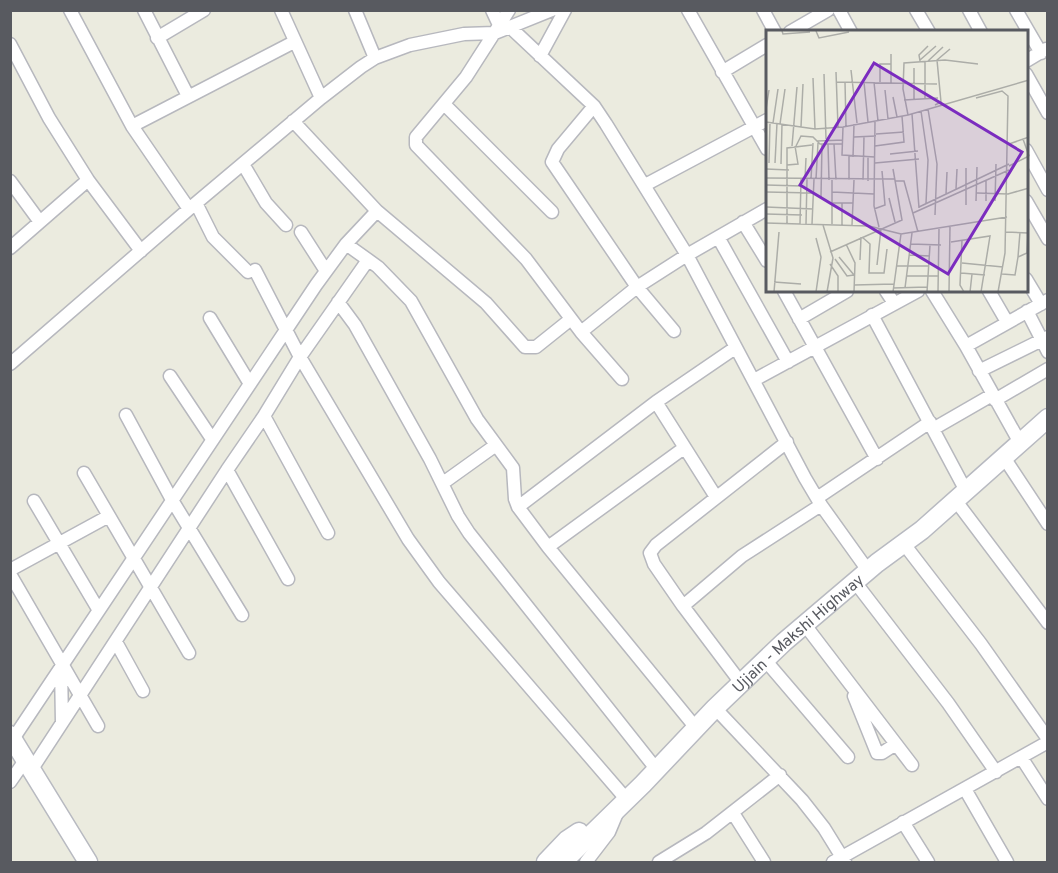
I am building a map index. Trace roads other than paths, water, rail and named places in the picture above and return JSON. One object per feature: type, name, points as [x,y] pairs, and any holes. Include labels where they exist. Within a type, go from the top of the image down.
[{"type":"main road","name":"Ujjain - Makshi Highway","points":[[573,860],[605,821],[765,660],[805,624],[961,496],[1019,441],[1046,421]]},
{"type":"main road","points":[[12,737],[88,862]]},
{"type":"main road","points":[[546,862],[567,840],[580,831],[605,821]]},
{"type":"street","points":[[70,10],[103,76],[132,126],[193,206],[213,237],[251,271],[408,539],[439,582],[623,804],[609,832],[573,860]]},
{"type":"street","points":[[144,10],[188,96]]},
{"type":"street","points":[[157,38],[204,10]]},
{"type":"street","points":[[281,10],[321,98]]},
{"type":"street","points":[[355,10],[375,58]]},
{"type":"street","points":[[492,10],[501,29],[540,56],[594,106],[687,255],[735,348],[862,577],[996,772]]},
{"type":"street","points":[[509,10],[501,29],[416,137],[416,145],[519,250],[581,332],[622,380]]},
{"type":"street","points":[[10,364],[293,121],[375,58],[410,45],[501,29],[552,10]]},
{"type":"street","points":[[540,56],[564,10]]},
{"type":"street","points":[[688,10],[766,147]]},
{"type":"street","points":[[763,10],[774,30]]},
{"type":"street","points":[[793,30],[828,10]]},
{"type":"street","points":[[839,10],[850,30]]},
{"type":"street","points":[[916,10],[927,30]]},
{"type":"street","points":[[969,10],[980,30]]},
{"type":"street","points":[[1019,12],[1044,51],[1028,60]]},
{"type":"street","points":[[132,126],[294,42]]},
{"type":"street","points":[[10,44],[49,118],[88,180],[141,251]]},
{"type":"street","points":[[722,72],[766,46]]},
{"type":"street","points":[[1028,78],[1047,113]]},
{"type":"street","points":[[444,104],[552,212]]},
{"type":"street","points":[[594,106],[558,149],[552,162],[638,287],[674,331]]},
{"type":"street","points":[[293,121],[377,212],[486,303],[525,347],[536,347],[571,319]]},
{"type":"street","points":[[645,185],[766,121]]},
{"type":"street","points":[[1028,154],[1047,190]]},
{"type":"street","points":[[243,164],[266,203],[286,225]]},
{"type":"street","points":[[10,248],[88,180]]},
{"type":"street","points":[[10,181],[40,222]]},
{"type":"street","points":[[1028,205],[1047,239]]},
{"type":"street","points":[[581,332],[638,287],[687,255],[766,210]]},
{"type":"street","points":[[12,737],[326,271],[346,243],[377,212]]},
{"type":"street","points":[[743,222],[766,259]]},
{"type":"street","points":[[301,232],[326,271]]},
{"type":"street","points":[[718,237],[788,362]]},
{"type":"street","points":[[346,243],[397,285],[411,301],[477,419],[513,468],[515,499],[518,507],[696,728]]},
{"type":"street","points":[[10,782],[29,764],[62,724],[226,470],[264,416],[300,357],[368,260]]},
{"type":"street","points":[[966,346],[1044,302],[1028,282]]},
{"type":"street","points":[[785,292],[878,459]]},
{"type":"street","points":[[799,319],[845,292]]},
{"type":"street","points":[[887,292],[894,303]]},
{"type":"street","points":[[754,380],[916,292]]},
{"type":"street","points":[[933,292],[1019,441]]},
{"type":"street","points":[[990,292],[1007,322]]},
{"type":"street","points":[[339,302],[355,325],[444,483],[458,516],[469,533],[657,770]]},
{"type":"street","points":[[1027,311],[1045,338],[1047,352]]},
{"type":"street","points":[[872,315],[932,425],[961,496],[1047,622]]},
{"type":"street","points":[[210,318],[250,384]]},
{"type":"street","points":[[979,371],[1045,338]]},
{"type":"street","points":[[518,507],[656,402],[735,348]]},
{"type":"street","points":[[683,606],[742,556],[878,459],[932,425],[994,398],[1047,369]]},
{"type":"street","points":[[170,376],[212,439]]},
{"type":"street","points":[[656,402],[716,497]]},
{"type":"street","points":[[126,415],[172,500],[242,615]]},
{"type":"street","points":[[264,416],[328,533]]},
{"type":"street","points":[[741,683],[683,606],[654,564],[650,553],[656,545],[787,442]]},
{"type":"street","points":[[444,483],[496,445]]},
{"type":"street","points":[[548,547],[684,448]]},
{"type":"street","points":[[1003,456],[1047,524]]},
{"type":"street","points":[[226,470],[288,579]]},
{"type":"street","points":[[84,473],[189,653]]},
{"type":"street","points":[[34,501],[98,609]]},
{"type":"street","points":[[98,726],[79,697],[10,572],[109,516]]},
{"type":"street","points":[[715,708],[780,775],[824,828],[840,861],[903,822],[996,772],[1047,741],[988,653],[904,544]]},
{"type":"street","points":[[805,624],[912,765]]},
{"type":"street","points":[[116,642],[143,691]]},
{"type":"street","points":[[765,660],[848,757]]},
{"type":"street","points":[[61,664],[62,724]]},
{"type":"street","points":[[847,681],[877,753],[882,753],[896,744]]},
{"type":"street","points":[[1021,757],[1047,799]]},
{"type":"street","points":[[659,862],[733,813],[780,775]]},
{"type":"street","points":[[965,789],[1007,862]]},
{"type":"street","points":[[733,813],[764,862]]},
{"type":"street","points":[[903,822],[928,862]]},
{"type":"street","points":[[680,850],[687,862]]}]
